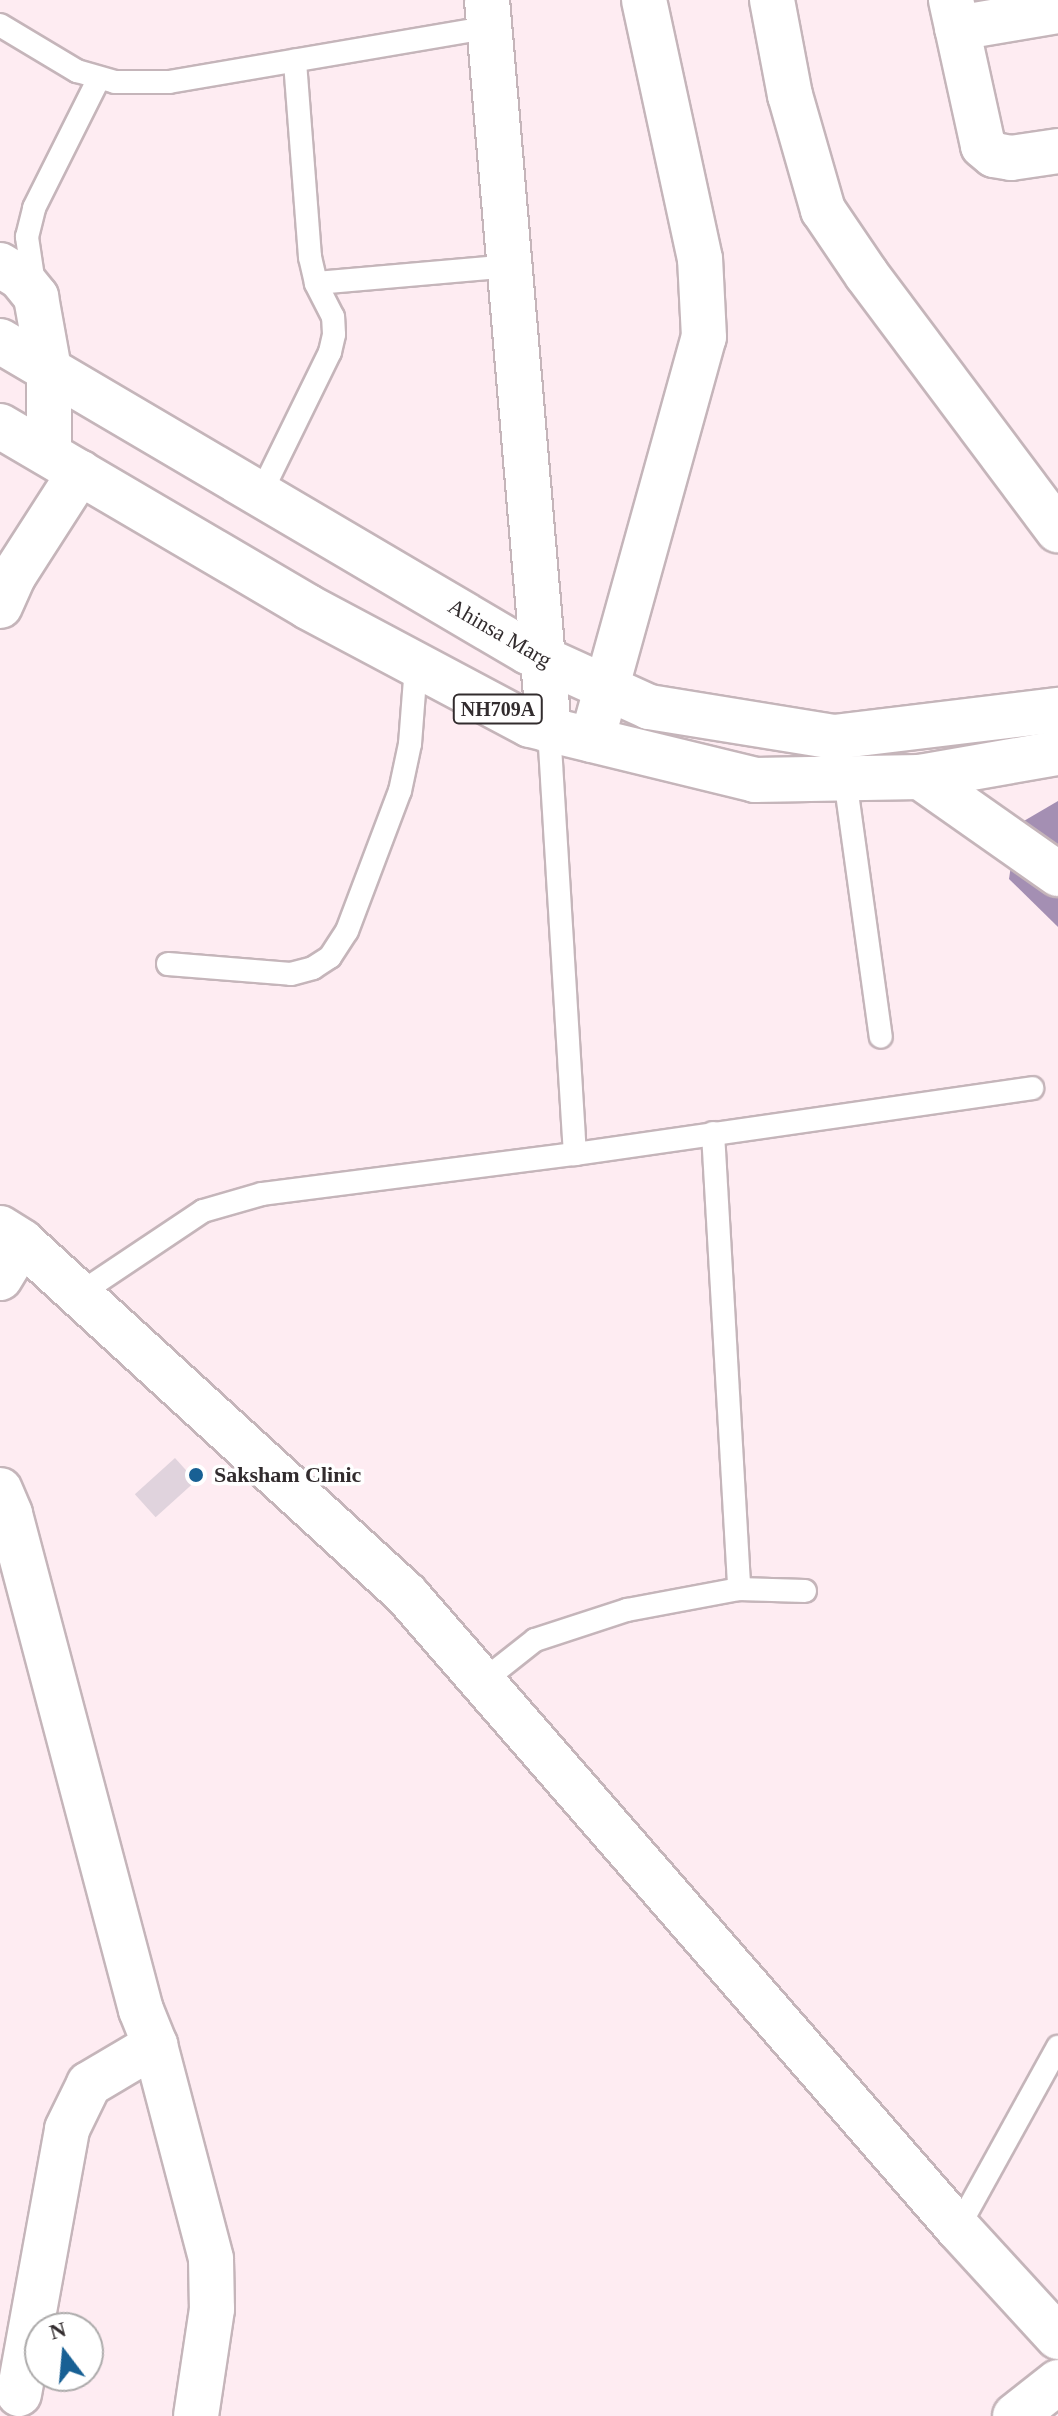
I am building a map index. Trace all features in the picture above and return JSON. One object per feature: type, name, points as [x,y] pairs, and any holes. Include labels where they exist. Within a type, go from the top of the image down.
[{"type":"main road","points":[[592,740],[704,337],[700,259],[644,0]]},
{"type":"main road","points":[[772,0],[790,95],[823,210],[867,275],[1058,530]]},
{"type":"main road","points":[[1058,11],[954,14],[983,146],[994,155],[1011,158],[1058,151]]},
{"type":"main road","points":[[489,13],[546,661],[549,730]]},
{"type":"main road","points":[[0,265],[20,277],[36,297],[64,463],[5,583]]},
{"type":"main road","name":"Ahinsa Marg","points":[[0,341],[546,661],[649,707],[834,737],[1058,710]]},
{"type":"main road","name":"NH709A","points":[[0,426],[416,666],[530,725],[755,780],[920,777],[1058,753]]},
{"type":"main road","points":[[920,777],[1058,874]]},
{"type":"main road","points":[[7,1249],[79,1294],[406,1594],[958,2228],[1058,2337]]},
{"type":"main road","points":[[3,1509],[137,1995],[155,2045],[212,2270],[212,2309],[196,2416]]},
{"type":"main road","points":[[19,2394],[67,2129],[89,2084],[155,2045]]},
{"type":"main road","points":[[1015,2416],[1058,2382]]},
{"type":"lane","points":[[0,25],[77,71],[115,82],[169,82],[295,61],[489,13]]},
{"type":"lane","points":[[261,493],[330,352],[333,317],[316,283],[304,209],[295,61]]},
{"type":"lane","points":[[36,297],[27,237],[34,208],[99,78]]},
{"type":"lane","points":[[316,283],[511,266]]},
{"type":"lane","points":[[168,964],[291,974],[313,968],[330,957],[347,931],[400,791],[410,744],[416,666]]},
{"type":"lane","points":[[549,730],[575,1154]]},
{"type":"lane","points":[[845,779],[881,1037]]},
{"type":"lane","points":[[79,1294],[203,1211],[247,1198],[1032,1088]]},
{"type":"lane","points":[[713,1133],[739,1589]]},
{"type":"lane","points":[[483,1681],[535,1640],[627,1610],[739,1589],[805,1591]]},
{"type":"lane","points":[[958,2228],[1058,2047]]},
{"type":"shaded area","points":[[1058,801],[1058,927],[1009,879],[1017,825]]},
{"type":"building","points":[[175,1458],[196,1481],[156,1517],[135,1494]]},
{"type":"place","name":"Saksham Clinic","points":[[196,1475]]}]
